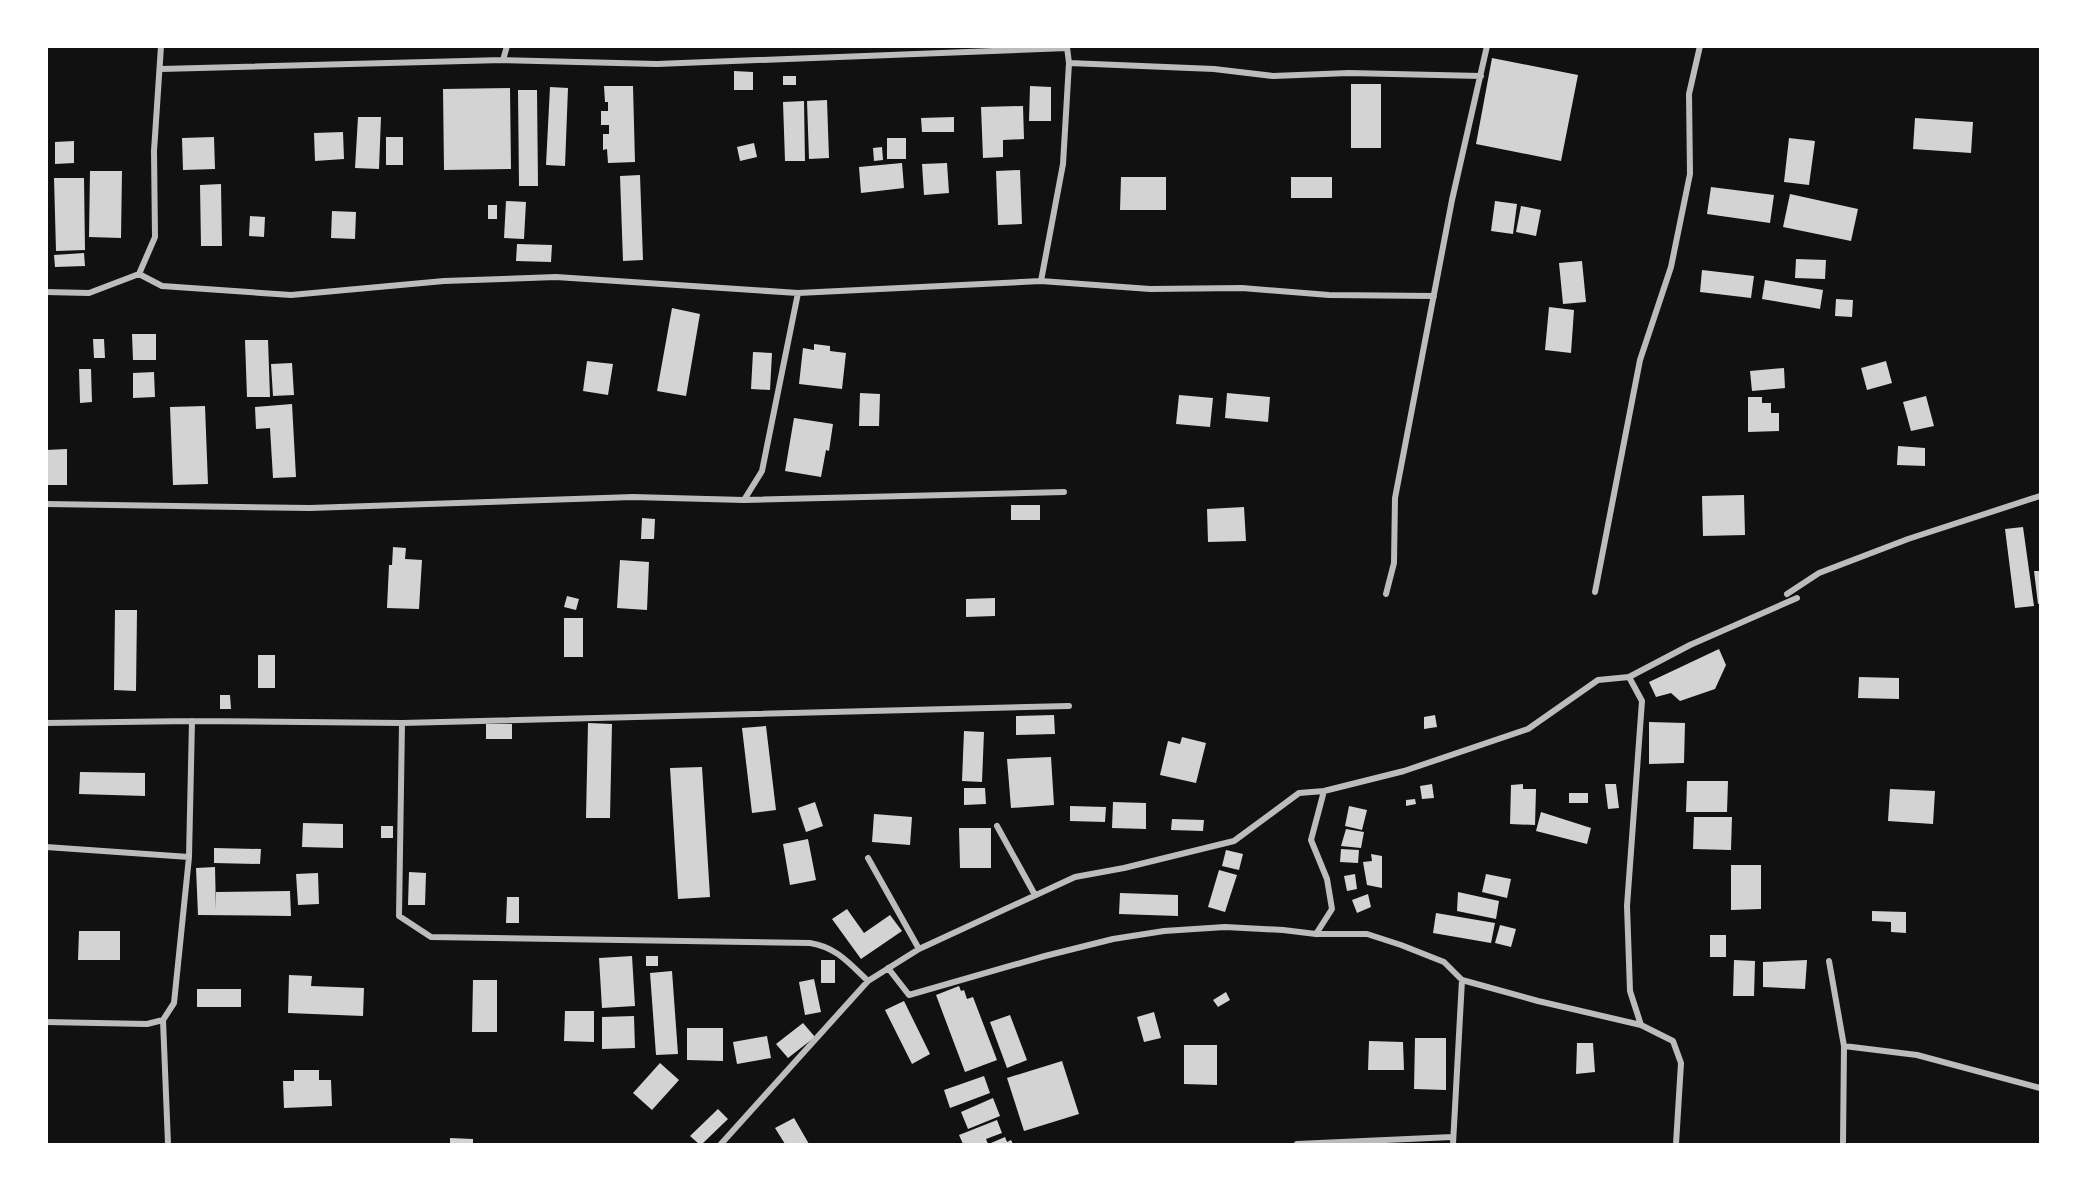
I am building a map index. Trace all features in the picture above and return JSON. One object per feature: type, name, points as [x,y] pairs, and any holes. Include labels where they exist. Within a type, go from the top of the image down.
[{"type":"street","points":[[46,292],[89,293],[139,274],[155,237],[154,151],[161,46]]},
{"type":"street","points":[[503,60],[507,46]]},
{"type":"street","points":[[1386,594],[1394,563],[1395,498],[1452,200],[1488,46]]},
{"type":"street","points":[[1595,592],[1640,360],[1671,267],[1690,174],[1689,94],[1700,46]]},
{"type":"street","points":[[161,69],[503,60],[657,64],[1067,47],[1069,63],[1063,164],[1041,281]]},
{"type":"street","points":[[1069,63],[1214,69],[1273,76],[1349,73],[1481,76]]},
{"type":"street","points":[[139,274],[162,286],[291,295],[444,281],[556,277],[798,293],[1041,281],[1150,289],[1242,288],[1329,295],[1434,296]]},
{"type":"street","points":[[744,500],[762,471],[798,293]]},
{"type":"street","points":[[46,504],[310,508],[633,497],[744,500],[1065,492]]},
{"type":"street","points":[[1787,594],[1819,573],[1897,543],[2040,496]]},
{"type":"street","points":[[721,1144],[868,981],[919,949],[1075,877],[1234,841],[1299,793],[1324,791],[1404,771],[1528,729],[1598,680],[1629,677],[1690,645],[1797,598]]},
{"type":"street","points":[[1629,677],[1642,701],[1627,906],[1630,990],[1641,1025]]},
{"type":"street","points":[[46,723],[192,721],[402,723],[1069,706]]},
{"type":"street","points":[[168,1144],[163,1020],[174,1003],[189,857],[192,721]]},
{"type":"street","points":[[402,723],[399,916],[430,938],[810,943],[824,945],[841,956],[868,981]]},
{"type":"street","points":[[1316,934],[1332,909],[1327,879],[1311,840],[1324,791]]},
{"type":"street","points":[[997,826],[1035,895]]},
{"type":"street","points":[[46,847],[189,857]]},
{"type":"street","points":[[868,858],[919,949]]},
{"type":"street","points":[[888,968],[909,994],[1113,939],[1164,931],[1225,927],[1316,934],[1367,934],[1444,962],[1462,980],[1538,1001],[1641,1025],[1673,1041],[1681,1063],[1676,1144]]},
{"type":"street","points":[[1829,961],[1844,1046],[1843,1144]]},
{"type":"street","points":[[1453,1144],[1462,980]]},
{"type":"street","points":[[46,1022],[147,1024],[163,1020]]},
{"type":"street","points":[[1844,1046],[1917,1055],[2040,1088]]},
{"type":"street","points":[[1297,1144],[1452,1137]]},
{"type":"building","points":[[1492,58],[1578,75],[1561,161],[1476,144]]},
{"type":"building","points":[[734,71],[753,72],[753,90],[734,90]]},
{"type":"building","points":[[783,76],[796,76],[796,85],[783,85]]},
{"type":"building","points":[[1351,84],[1381,84],[1381,148],[1351,148]]},
{"type":"building","points":[[604,86],[633,86],[635,162],[608,163],[607,149],[603,150],[603,134],[609,134],[609,125],[601,125],[601,111],[608,111]]},
{"type":"building","points":[[1030,86],[1051,87],[1051,121],[1029,121]]},
{"type":"building","points":[[550,87],[568,88],[565,166],[546,165]]},
{"type":"building","points":[[510,88],[511,169],[444,170],[443,89]]},
{"type":"building","points":[[518,90],[537,90],[538,186],[519,186]]},
{"type":"building","points":[[827,100],[829,158],[809,159],[807,101]]},
{"type":"building","points":[[804,101],[805,161],[785,161],[783,102]]},
{"type":"building","points":[[1023,106],[1024,139],[1003,140],[1003,157],[983,158],[981,107]]},
{"type":"building","points":[[358,117],[381,117],[379,169],[355,168]]},
{"type":"building","points":[[954,117],[954,132],[922,132],[921,118]]},
{"type":"building","points":[[1915,118],[1973,122],[1971,153],[1913,149]]},
{"type":"building","points":[[343,132],[344,159],[315,161],[314,133]]},
{"type":"building","points":[[214,137],[215,169],[183,170],[182,138]]},
{"type":"building","points":[[386,137],[403,137],[403,165],[386,165]]},
{"type":"building","points":[[887,138],[906,138],[906,159],[887,159]]},
{"type":"building","points":[[1789,138],[1815,141],[1809,185],[1784,182]]},
{"type":"building","points":[[74,141],[74,163],[55,164],[55,142]]},
{"type":"building","points":[[754,143],[757,157],[740,161],[737,147]]},
{"type":"building","points":[[882,147],[883,160],[874,161],[873,148]]},
{"type":"building","points":[[902,163],[904,188],[861,193],[859,167]]},
{"type":"building","points":[[947,163],[949,193],[924,195],[922,164]]},
{"type":"building","points":[[1020,170],[1022,224],[998,225],[996,171]]},
{"type":"building","points":[[90,171],[122,171],[121,238],[89,237]]},
{"type":"building","points":[[640,175],[643,260],[623,261],[620,176]]},
{"type":"building","points":[[1121,177],[1166,177],[1166,210],[1120,210]]},
{"type":"building","points":[[1291,177],[1332,177],[1332,198],[1291,198]]},
{"type":"building","points":[[54,178],[84,178],[85,250],[56,251]]},
{"type":"building","points":[[221,184],[222,246],[201,246],[200,185]]},
{"type":"building","points":[[1711,187],[1774,195],[1770,223],[1707,214]]},
{"type":"building","points":[[1790,194],[1858,209],[1851,241],[1783,227]]},
{"type":"building","points":[[506,201],[526,202],[524,239],[504,238]]},
{"type":"building","points":[[1495,201],[1517,204],[1513,234],[1491,231]]},
{"type":"building","points":[[488,205],[497,205],[497,219],[488,219]]},
{"type":"building","points":[[1521,206],[1541,210],[1536,236],[1516,232]]},
{"type":"building","points":[[332,211],[356,212],[355,239],[331,238]]},
{"type":"building","points":[[250,216],[265,217],[264,237],[249,236]]},
{"type":"building","points":[[517,244],[552,245],[551,262],[516,261]]},
{"type":"building","points":[[84,253],[85,266],[55,267],[54,255]]},
{"type":"building","points":[[1796,259],[1826,260],[1825,279],[1795,278]]},
{"type":"building","points":[[1582,261],[1586,302],[1563,304],[1559,263]]},
{"type":"building","points":[[1702,270],[1754,276],[1751,298],[1700,292]]},
{"type":"building","points":[[1765,280],[1823,290],[1820,309],[1762,299]]},
{"type":"building","points":[[1836,299],[1853,300],[1852,317],[1835,316]]},
{"type":"building","points":[[1549,307],[1574,310],[1571,353],[1545,350]]},
{"type":"building","points":[[672,308],[700,314],[686,396],[657,391]]},
{"type":"building","points":[[132,334],[156,334],[156,360],[133,360]]},
{"type":"building","points":[[93,339],[104,339],[105,358],[94,358]]},
{"type":"building","points":[[245,340],[268,340],[270,397],[247,397]]},
{"type":"building","points":[[814,344],[830,346],[830,351],[846,353],[842,389],[799,384],[803,348],[814,350]]},
{"type":"building","points":[[753,352],[772,353],[770,390],[751,389]]},
{"type":"building","points":[[587,361],[613,364],[608,395],[583,391]]},
{"type":"building","points":[[1886,361],[1892,383],[1867,390],[1861,368]]},
{"type":"building","points":[[292,363],[294,395],[273,396],[271,364]]},
{"type":"building","points":[[1784,368],[1785,388],[1752,391],[1750,371]]},
{"type":"building","points":[[79,369],[91,369],[92,402],[80,403]]},
{"type":"building","points":[[154,372],[155,397],[133,398],[133,373]]},
{"type":"building","points":[[860,393],[880,394],[879,426],[859,426]]},
{"type":"building","points":[[1227,393],[1270,397],[1268,422],[1225,418]]},
{"type":"building","points":[[1179,395],[1213,398],[1210,427],[1176,424]]},
{"type":"building","points":[[1926,396],[1934,426],[1911,431],[1903,402]]},
{"type":"building","points":[[1748,397],[1762,397],[1762,403],[1771,403],[1771,413],[1779,413],[1779,431],[1748,432]]},
{"type":"building","points":[[292,404],[296,477],[273,478],[270,428],[256,429],[255,407]]},
{"type":"building","points":[[205,406],[208,484],[173,485],[170,407]]},
{"type":"building","points":[[794,418],[833,424],[829,451],[826,450],[821,477],[785,471]]},
{"type":"building","points":[[1898,446],[1925,448],[1925,466],[1897,465]]},
{"type":"building","points":[[67,449],[67,485],[46,485],[46,450]]},
{"type":"building","points":[[1744,495],[1745,535],[1703,536],[1702,496]]},
{"type":"building","points":[[1011,505],[1040,505],[1040,520],[1011,520]]},
{"type":"building","points":[[1244,507],[1246,541],[1208,542],[1207,509]]},
{"type":"building","points":[[642,518],[655,519],[654,539],[641,539]]},
{"type":"building","points":[[2023,527],[2034,606],[2015,608],[2005,529]]},
{"type":"building","points":[[393,547],[406,548],[405,559],[422,560],[419,609],[387,608],[389,565],[392,565]]},
{"type":"building","points":[[620,560],[649,562],[647,610],[617,608]]},
{"type":"building","points":[[2034,571],[2040,571],[2040,603],[2038,604]]},
{"type":"building","points":[[567,596],[579,599],[576,610],[564,607]]},
{"type":"building","points":[[995,598],[995,616],[966,617],[966,599]]},
{"type":"building","points":[[115,610],[137,610],[136,691],[114,690]]},
{"type":"building","points":[[564,618],[583,618],[583,657],[564,657]]},
{"type":"building","points":[[1719,649],[1726,665],[1715,689],[1680,701],[1671,693],[1656,697],[1649,682]]},
{"type":"building","points":[[258,655],[275,655],[275,688],[258,688]]},
{"type":"building","points":[[1859,677],[1899,678],[1899,699],[1858,698]]},
{"type":"building","points":[[220,695],[230,695],[231,709],[220,709]]},
{"type":"building","points":[[1054,715],[1055,734],[1016,735],[1016,716]]},
{"type":"building","points":[[1435,715],[1437,727],[1424,729],[1424,717]]},
{"type":"building","points":[[1649,722],[1685,723],[1684,763],[1649,764]]},
{"type":"building","points":[[588,723],[612,724],[610,818],[586,818]]},
{"type":"building","points":[[486,724],[512,724],[512,739],[486,739]]},
{"type":"building","points":[[766,726],[776,810],[752,813],[742,728]]},
{"type":"building","points":[[964,731],[984,732],[982,782],[962,781]]},
{"type":"building","points":[[1182,737],[1206,743],[1196,783],[1160,775],[1168,741],[1180,744]]},
{"type":"building","points":[[1051,757],[1054,805],[1011,808],[1007,759]]},
{"type":"building","points":[[702,767],[710,897],[678,899],[670,768]]},
{"type":"building","points":[[80,772],[145,773],[145,796],[79,794]]},
{"type":"building","points":[[1687,781],[1728,781],[1727,812],[1686,812]]},
{"type":"building","points":[[1432,784],[1434,798],[1422,799],[1420,786]]},
{"type":"building","points":[[1523,784],[1523,789],[1536,789],[1535,825],[1510,824],[1511,785]]},
{"type":"building","points":[[1605,784],[1616,784],[1619,808],[1608,809]]},
{"type":"building","points":[[964,788],[985,788],[986,804],[964,805]]},
{"type":"building","points":[[1890,789],[1935,791],[1933,824],[1888,821]]},
{"type":"building","points":[[1569,793],[1588,793],[1588,803],[1569,803]]},
{"type":"building","points":[[1415,799],[1416,804],[1406,806],[1406,800]]},
{"type":"building","points":[[815,802],[823,826],[806,832],[798,808]]},
{"type":"building","points":[[1113,802],[1146,803],[1146,829],[1112,828]]},
{"type":"building","points":[[1070,806],[1106,807],[1105,822],[1070,821]]},
{"type":"building","points":[[1349,806],[1367,810],[1362,830],[1345,826]]},
{"type":"building","points":[[1541,812],[1591,828],[1587,844],[1536,831]]},
{"type":"building","points":[[874,814],[912,817],[910,845],[872,842]]},
{"type":"building","points":[[1694,817],[1732,817],[1731,850],[1693,849]]},
{"type":"building","points":[[1172,819],[1204,820],[1203,831],[1171,830]]},
{"type":"building","points":[[303,823],[343,824],[343,848],[302,847]]},
{"type":"building","points":[[381,826],[393,826],[393,838],[381,838]]},
{"type":"building","points":[[959,828],[991,828],[991,868],[960,868]]},
{"type":"building","points":[[1346,829],[1364,832],[1361,848],[1341,846]]},
{"type":"building","points":[[808,839],[816,880],[790,885],[783,844]]},
{"type":"building","points":[[214,848],[261,849],[260,864],[214,863]]},
{"type":"building","points":[[1341,849],[1359,850],[1358,863],[1340,862]]},
{"type":"building","points":[[1226,850],[1243,854],[1239,870],[1222,866]]},
{"type":"building","points":[[1371,854],[1382,856],[1382,888],[1367,885],[1363,862],[1372,861]]},
{"type":"building","points":[[1731,865],[1761,865],[1761,909],[1731,910]]},
{"type":"building","points":[[215,867],[216,911],[216,892],[290,891],[291,916],[198,915],[196,868]]},
{"type":"building","points":[[1219,870],[1237,875],[1225,912],[1208,907]]},
{"type":"building","points":[[409,872],[426,873],[425,905],[408,905]]},
{"type":"building","points":[[318,873],[319,904],[298,905],[296,874]]},
{"type":"building","points":[[1355,874],[1357,889],[1347,891],[1344,876]]},
{"type":"building","points":[[1486,874],[1511,879],[1507,898],[1482,892]]},
{"type":"building","points":[[1458,892],[1499,901],[1496,919],[1457,911]]},
{"type":"building","points":[[1120,893],[1178,895],[1178,916],[1119,914]]},
{"type":"building","points":[[1368,894],[1371,907],[1357,913],[1352,900]]},
{"type":"building","points":[[507,897],[519,897],[519,923],[506,923]]},
{"type":"building","points":[[847,909],[864,933],[890,915],[902,931],[861,959],[832,919]]},
{"type":"building","points":[[1872,911],[1906,912],[1906,933],[1891,932],[1891,922],[1872,921]]},
{"type":"building","points":[[1436,913],[1495,923],[1491,943],[1433,933]]},
{"type":"building","points":[[1500,925],[1516,929],[1511,947],[1495,943]]},
{"type":"building","points":[[79,931],[120,931],[120,960],[78,960]]},
{"type":"building","points":[[1710,935],[1726,935],[1726,957],[1710,957]]},
{"type":"building","points":[[632,956],[635,1006],[602,1008],[599,958]]},
{"type":"building","points":[[646,956],[658,956],[658,966],[646,966]]},
{"type":"building","points":[[821,960],[835,960],[835,983],[821,983]]},
{"type":"building","points":[[1734,960],[1755,961],[1754,996],[1733,996]]},
{"type":"building","points":[[1807,960],[1805,989],[1763,987],[1763,962]]},
{"type":"building","points":[[672,971],[678,1054],[656,1055],[650,973]]},
{"type":"building","points":[[289,975],[312,976],[311,986],[364,988],[363,1016],[288,1013]]},
{"type":"building","points":[[814,979],[821,1012],[805,1015],[799,982]]},
{"type":"building","points":[[473,980],[497,980],[497,1032],[472,1032]]},
{"type":"building","points":[[959,986],[961,991],[964,990],[967,999],[973,997],[997,1060],[965,1072],[936,995]]},
{"type":"building","points":[[197,989],[241,989],[241,1007],[197,1007]]},
{"type":"building","points":[[1226,992],[1230,1000],[1218,1007],[1213,1000]]},
{"type":"building","points":[[904,1001],[930,1054],[912,1064],[885,1010]]},
{"type":"building","points":[[565,1011],[594,1011],[594,1042],[564,1041]]},
{"type":"building","points":[[1154,1012],[1161,1038],[1144,1042],[1137,1017]]},
{"type":"building","points":[[1010,1015],[1027,1060],[1007,1068],[990,1022]]},
{"type":"building","points":[[634,1016],[635,1048],[602,1049],[602,1017]]},
{"type":"building","points":[[803,1023],[815,1037],[788,1058],[776,1044]]},
{"type":"building","points":[[687,1028],[723,1028],[723,1061],[687,1060]]},
{"type":"building","points":[[767,1036],[771,1058],[737,1064],[733,1042]]},
{"type":"building","points":[[1415,1038],[1446,1038],[1446,1090],[1414,1089]]},
{"type":"building","points":[[1369,1041],[1403,1042],[1404,1070],[1368,1070]]},
{"type":"building","points":[[1577,1043],[1593,1043],[1595,1072],[1576,1074]]},
{"type":"building","points":[[1184,1045],[1217,1045],[1217,1085],[1184,1084]]},
{"type":"building","points":[[1062,1061],[1079,1114],[1024,1131],[1007,1078]]},
{"type":"building","points":[[660,1063],[679,1080],[652,1110],[633,1093]]},
{"type":"building","points":[[294,1070],[319,1070],[319,1080],[331,1080],[332,1106],[284,1108],[283,1081],[294,1081]]},
{"type":"building","points":[[984,1076],[990,1093],[950,1108],[944,1090]]},
{"type":"building","points":[[993,1098],[1000,1116],[968,1129],[961,1112]]},
{"type":"building","points":[[718,1109],[728,1119],[702,1144],[699,1144],[690,1136]]},
{"type":"building","points":[[794,1118],[809,1144],[785,1144],[775,1128]]},
{"type":"building","points":[[997,1120],[1002,1133],[986,1139],[988,1144],[963,1144],[959,1135]]},
{"type":"building","points":[[1005,1137],[1007,1142],[1011,1140],[1013,1144],[991,1143]]},
{"type":"building","points":[[450,1138],[473,1139],[473,1144],[450,1144]]}]
